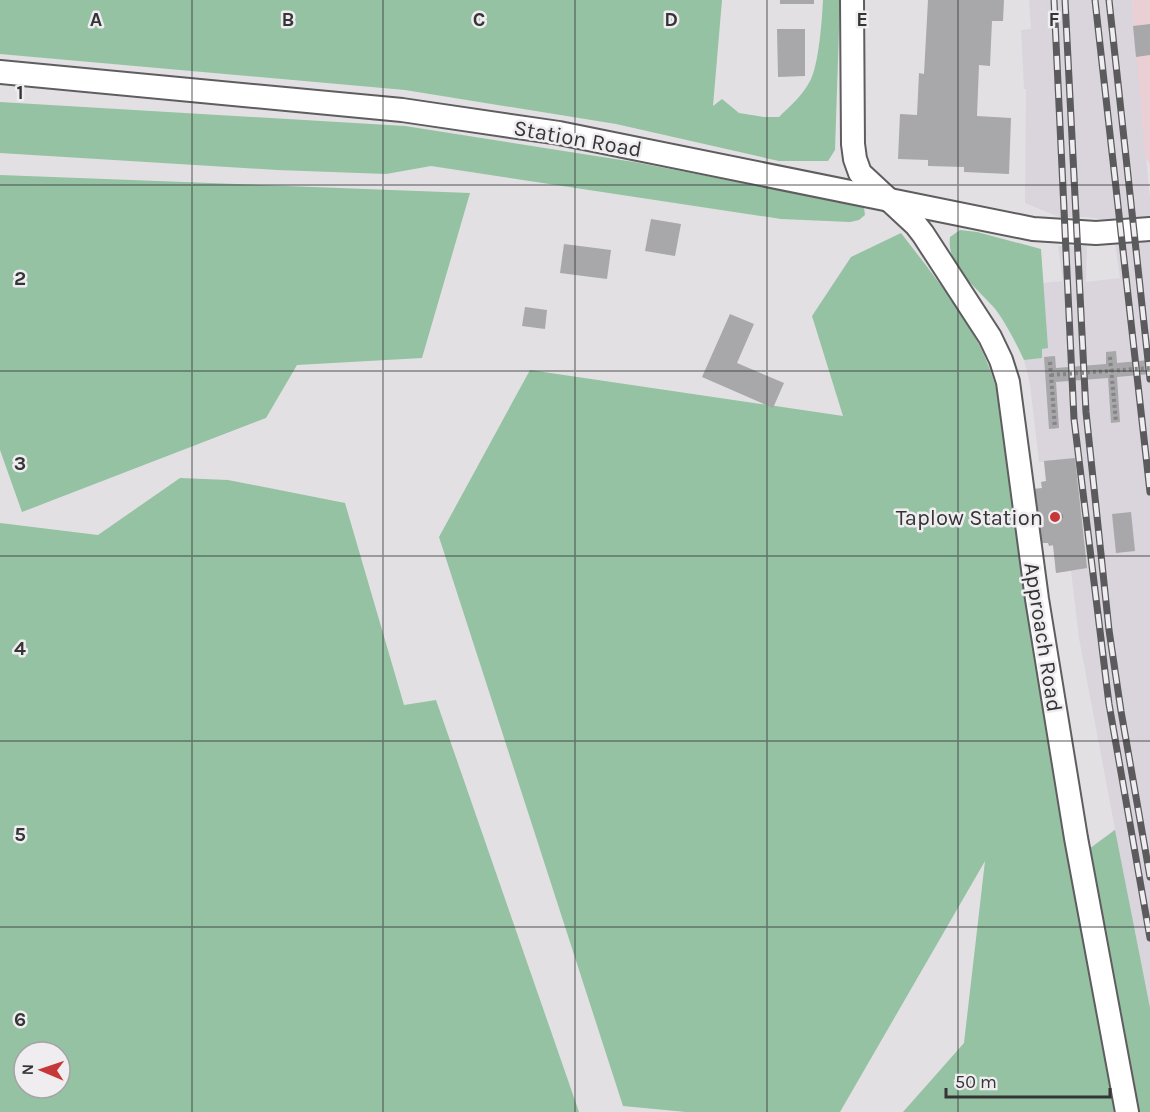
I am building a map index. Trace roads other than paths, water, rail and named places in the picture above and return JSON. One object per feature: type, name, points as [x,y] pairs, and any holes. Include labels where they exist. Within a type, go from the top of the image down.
[{"type":"street","name":"Approach Road","points":[[852,0],[855,159],[860,173],[916,225],[990,337],[1008,382],[1038,610],[1076,838],[1127,1112]]},
{"type":"street","name":"Station Road","points":[[0,72],[402,110],[559,133],[969,217],[1048,230],[1096,233],[1150,229]]},
{"type":"railway","points":[[1054,0],[1074,419],[1109,704],[1150,938]]},
{"type":"railway","points":[[1065,0],[1086,412],[1109,630],[1150,877]]},
{"type":"railway","points":[[1095,0],[1150,492]]},
{"type":"railway","points":[[1109,0],[1150,379]]},
{"type":"place","name":"Taplow Station","points":[[1055,517]]}]
